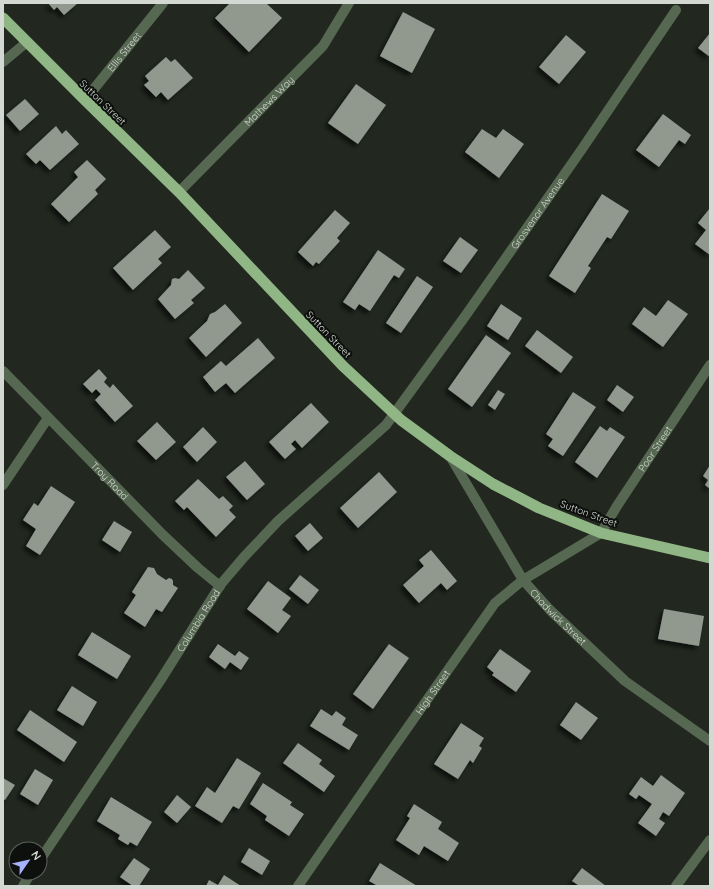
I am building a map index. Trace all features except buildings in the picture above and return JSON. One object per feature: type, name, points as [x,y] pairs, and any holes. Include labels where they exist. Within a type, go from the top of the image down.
[{"type":"highway","name":"Sutton Street","points":[[3,18],[180,192],[343,366],[394,413],[450,456],[493,484],[539,508],[601,533],[710,558]]},
{"type":"street","name":"Ellis Street","points":[[85,100],[163,3]]},
{"type":"street","name":"Mathews Way","points":[[180,192],[323,46],[349,3]]},
{"type":"street","name":"Grosvenor Avenue","points":[[394,413],[470,309],[676,10]]},
{"type":"street","points":[[3,62],[27,42]]},
{"type":"street","name":"Poor Street","points":[[601,533],[617,506],[710,365]]},
{"type":"street","name":"Troy Road","points":[[3,370],[162,534],[198,568],[220,586]]},
{"type":"street","name":"Columbia Road","points":[[48,848],[160,681],[220,586],[244,557],[278,521],[386,425],[394,413]]},
{"type":"street","points":[[3,485],[48,418]]},
{"type":"street","name":"Chadwick Street","points":[[450,456],[523,580],[550,610],[625,681],[710,741]]},
{"type":"street","name":"High Street","points":[[298,886],[388,754],[496,603],[523,580],[601,533]]},
{"type":"street","points":[[676,886],[710,840]]}]
